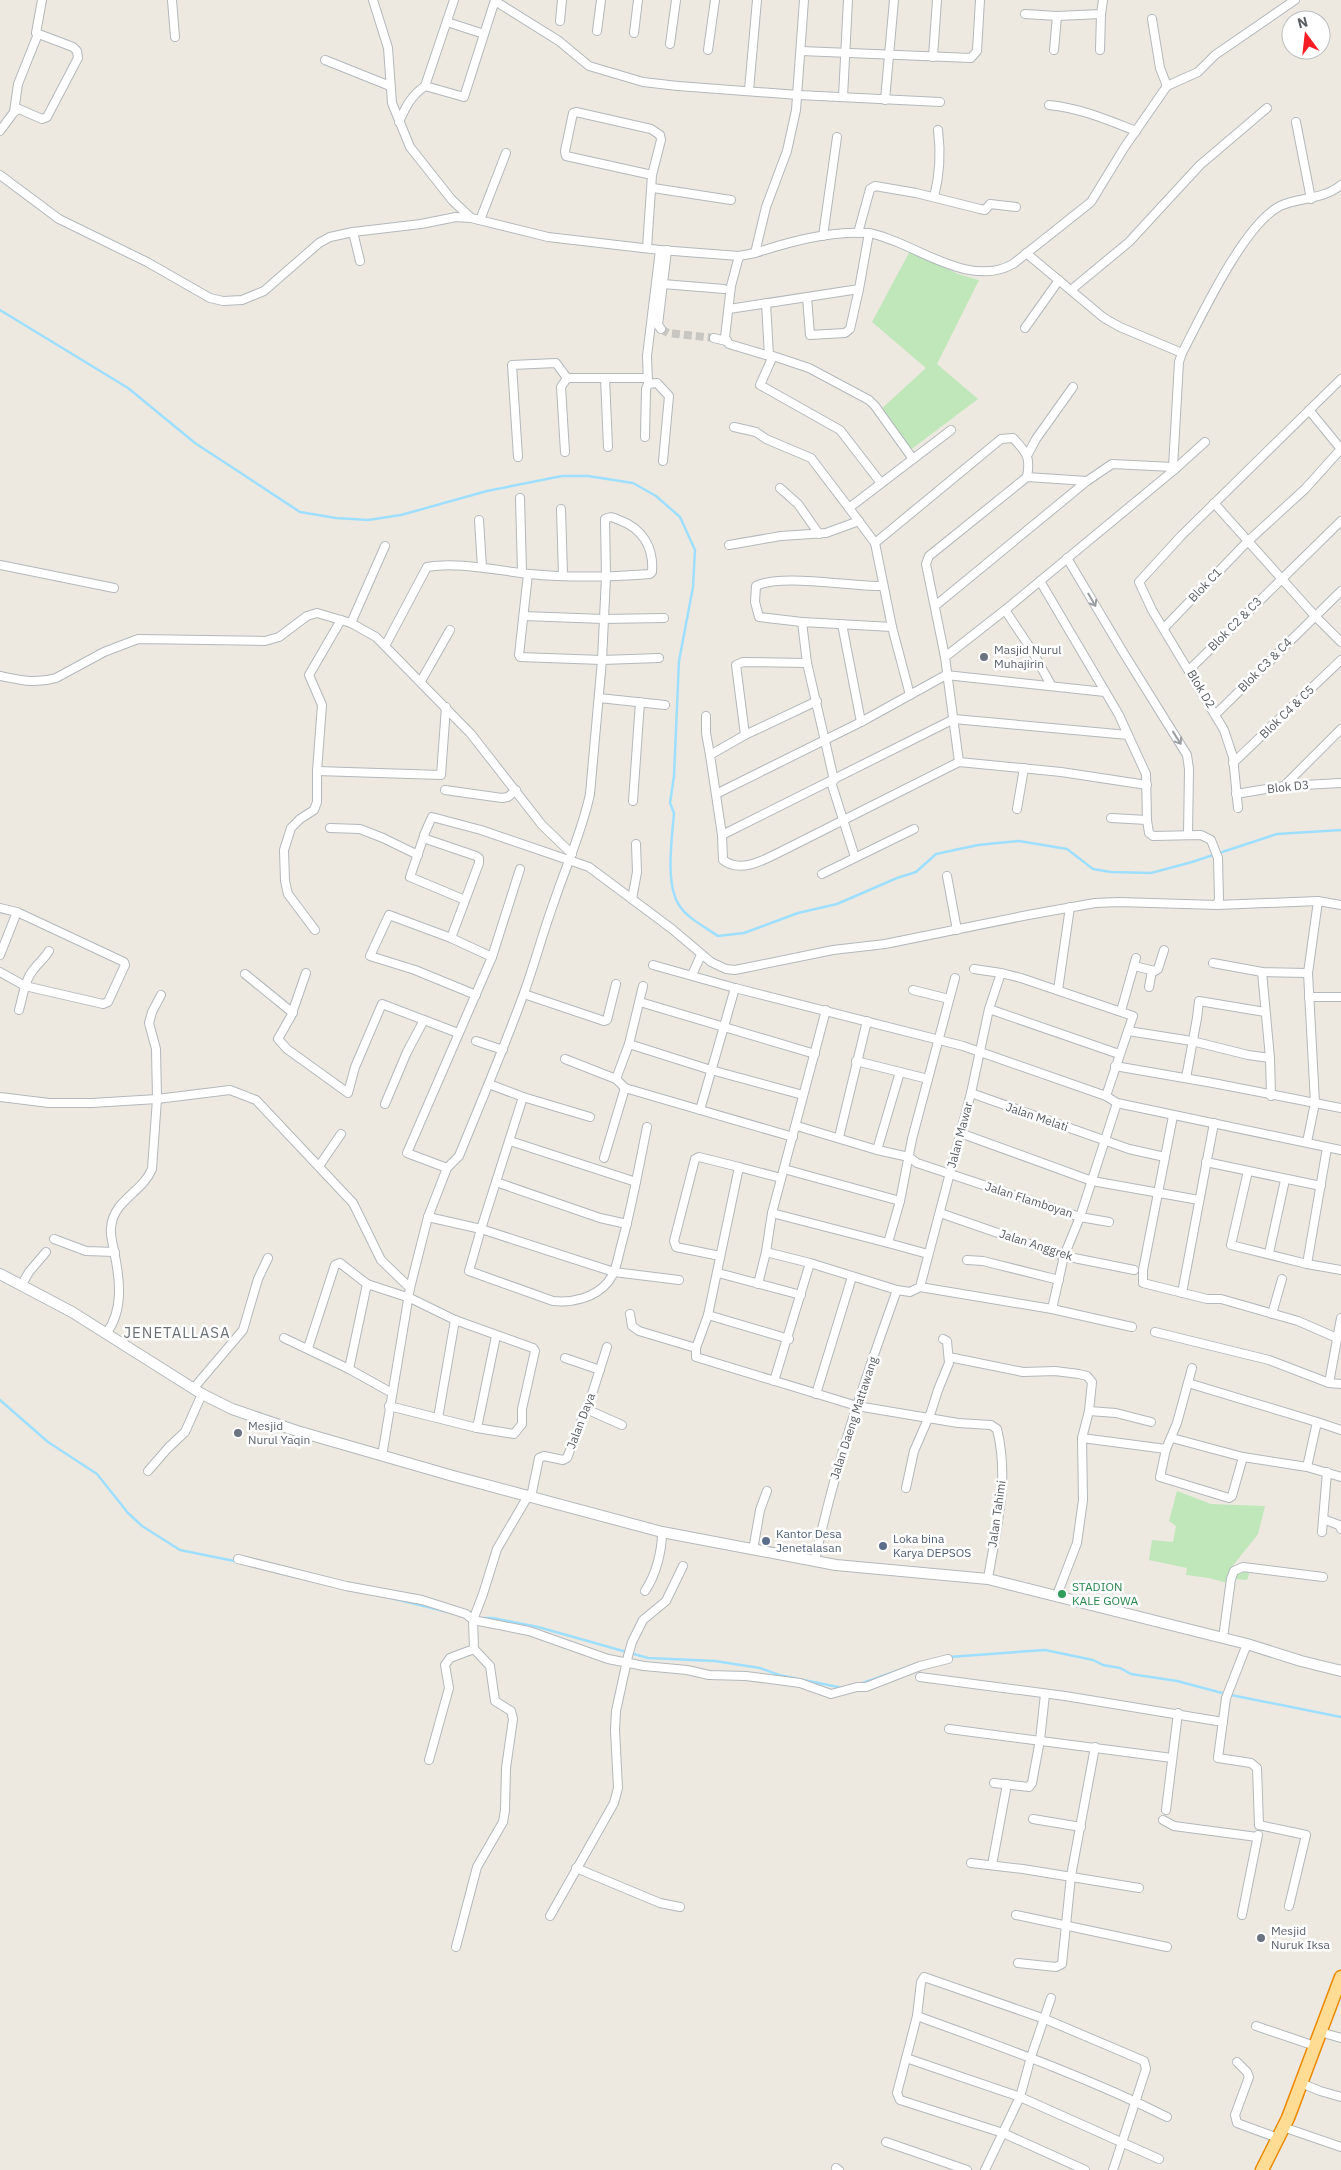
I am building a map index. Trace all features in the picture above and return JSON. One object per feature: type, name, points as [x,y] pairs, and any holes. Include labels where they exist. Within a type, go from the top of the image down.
[{"type":"highway","points":[[1262,2170],[1281,2132],[1341,1977]]},
{"type":"street","points":[[14,112],[21,109],[42,118],[47,118],[78,58],[77,51],[72,47],[38,34],[35,29],[42,0]]},
{"type":"street","points":[[172,0],[175,37]]},
{"type":"street","points":[[373,0],[388,48],[392,103],[399,122],[410,146],[421,162],[452,200],[470,218]]},
{"type":"street","points":[[399,122],[414,94],[425,86],[454,0]]},
{"type":"street","points":[[425,86],[464,97],[495,0],[559,42],[589,66],[643,82],[843,98],[940,102]]},
{"type":"street","points":[[560,21],[562,0]]},
{"type":"street","points":[[597,31],[601,0]]},
{"type":"street","points":[[634,33],[638,0]]},
{"type":"street","points":[[670,44],[676,0]]},
{"type":"street","points":[[708,50],[716,0]]},
{"type":"street","points":[[749,90],[757,0]]},
{"type":"street","points":[[755,253],[766,207],[788,151],[799,95],[804,0]]},
{"type":"street","points":[[843,98],[848,0]]},
{"type":"street","points":[[885,100],[894,0]]},
{"type":"street","points":[[933,57],[937,0]]},
{"type":"street","points":[[801,51],[966,58],[975,55],[978,44],[980,0]]},
{"type":"street","points":[[1100,50],[1103,0]]},
{"type":"street","points":[[0,175],[59,219],[147,262],[210,298],[223,301],[242,300],[264,291],[318,243],[330,237],[456,217],[480,220],[548,237],[663,250],[739,256],[793,241],[823,236],[869,233],[972,271],[1003,268],[1026,253],[1091,202],[1124,148],[1167,86],[1198,72],[1214,55],[1295,0]]},
{"type":"street","points":[[1026,14],[1057,16],[1101,14]]},
{"type":"street","points":[[1054,50],[1057,16]]},
{"type":"street","points":[[1152,19],[1160,68],[1167,86]]},
{"type":"street","points":[[448,22],[484,34]]},
{"type":"street","points":[[0,131],[14,112],[18,84],[38,34]]},
{"type":"street","points":[[325,60],[390,86]]},
{"type":"street","points":[[1049,105],[1068,107],[1085,112],[1136,131]]},
{"type":"street","points":[[1071,290],[1128,242],[1200,165],[1267,108]]},
{"type":"street","points":[[647,248],[653,188],[652,174],[661,140],[656,132],[576,112],[573,113],[564,151],[566,156],[652,174]]},
{"type":"street","points":[[1296,122],[1311,199]]},
{"type":"street","points":[[934,197],[940,172],[938,130]]},
{"type":"street","points":[[823,236],[837,137]]},
{"type":"street","points":[[480,220],[506,153]]},
{"type":"street","points":[[1174,468],[1178,370],[1182,353],[1218,285],[1245,240],[1279,206],[1311,199],[1341,185]]},
{"type":"street","points":[[858,233],[866,201],[873,187],[934,197],[985,210],[990,204],[1016,207]]},
{"type":"street","points":[[653,188],[731,200]]},
{"type":"street","points":[[353,232],[360,261]]},
{"type":"street","points":[[807,297],[810,335],[845,333],[850,329],[869,233]]},
{"type":"street","points":[[661,329],[658,325],[663,284],[663,250]]},
{"type":"street","points":[[645,438],[646,389],[648,381],[647,356],[663,250]]},
{"type":"street","points":[[1026,253],[1104,318],[1120,327],[1182,353]]},
{"type":"street","points":[[726,341],[731,286],[739,256]]},
{"type":"street","points":[[1026,328],[1059,280]]},
{"type":"street","points":[[663,284],[724,289]]},
{"type":"street","points":[[729,309],[859,289]]},
{"type":"street","points":[[714,338],[726,341],[733,346],[769,356],[766,303]]},
{"type":"street","points":[[881,483],[840,430],[760,385],[772,356],[809,368],[869,400],[876,406],[913,459]]},
{"type":"street","points":[[518,457],[512,365],[556,363],[567,378]]},
{"type":"street","points":[[567,378],[604,378],[648,381],[658,384],[669,396],[663,461]]},
{"type":"street","points":[[565,452],[561,387],[567,378]]},
{"type":"street","points":[[604,378],[608,447]]},
{"type":"street","points":[[1341,379],[1214,503],[1247,542],[1341,642]]},
{"type":"street","points":[[959,762],[945,657],[926,564],[929,556],[1027,477],[1029,468],[1028,454],[1036,439],[1074,387]]},
{"type":"street","points":[[1309,410],[1341,449]]},
{"type":"street","points":[[734,427],[756,432],[766,439],[811,458],[875,543],[892,627],[910,695]]},
{"type":"street","points":[[849,508],[950,430]]},
{"type":"street","points":[[875,543],[1001,438],[1013,438],[1028,454]]},
{"type":"street","points":[[945,657],[1040,582],[1205,442]]},
{"type":"street","name":"Blok C1","points":[[1164,628],[1247,542],[1305,489],[1341,449]]},
{"type":"street","points":[[935,606],[1087,481],[1112,464],[1174,468]]},
{"type":"street","points":[[1027,477],[1087,481]]},
{"type":"street","points":[[780,488],[798,504],[819,534]]},
{"type":"street","points":[[520,498],[525,573],[524,616],[520,657],[602,660],[659,658]]},
{"type":"street","name":"Blok D2","points":[[1214,503],[1140,579],[1139,586],[1216,714],[1231,747],[1238,808]]},
{"type":"street","points":[[561,509],[563,576]]},
{"type":"street","points":[[382,1456],[389,1406],[410,1298],[410,1288],[428,1217],[447,1168],[459,1156],[503,1050],[524,994],[554,902],[577,842],[590,794],[602,660],[606,577],[605,520],[612,517],[634,526],[646,541],[652,562],[652,572],[606,577],[525,573],[482,567],[432,566],[424,569],[385,646]]},
{"type":"street","points":[[479,520],[482,567]]},
{"type":"street","points":[[729,545],[781,536],[819,534],[839,530],[858,521]]},
{"type":"street","name":"Blok C2 & C3","points":[[1189,670],[1341,522]]},
{"type":"street","points":[[351,623],[385,546]]},
{"type":"street","points":[[1067,558],[1187,755],[1189,769],[1188,835]]},
{"type":"street","points":[[0,565],[114,588]]},
{"type":"street","points":[[883,586],[786,581],[762,583],[756,586],[755,602],[757,615],[759,617],[802,622],[892,627]]},
{"type":"street","points":[[1040,582],[1106,692],[1142,764],[1147,785],[1147,828],[1151,836],[1204,835],[1213,842],[1218,858],[1219,899],[1217,905]]},
{"type":"street","name":"Blok C3 & C4","points":[[1216,714],[1341,591]]},
{"type":"street","points":[[1005,610],[1031,649],[1051,685]]},
{"type":"street","points":[[0,676],[33,682],[47,681],[122,644],[138,639],[265,641],[280,637],[311,614],[317,613],[351,623],[376,637],[446,707],[471,734],[542,825],[572,854]]},
{"type":"street","points":[[524,616],[603,620],[664,618]]},
{"type":"street","points":[[315,930],[288,894],[285,881],[284,850],[291,828],[318,802],[316,770],[322,705],[309,675],[341,620]]},
{"type":"street","points":[[802,622],[807,662],[817,701],[832,781],[855,857]]},
{"type":"street","points":[[842,624],[861,722]]},
{"type":"street","points":[[421,681],[450,630]]},
{"type":"street","name":"Blok C4 & C5","points":[[1233,763],[1341,660]]},
{"type":"street","points":[[744,735],[736,665],[743,662],[807,662]]},
{"type":"street","points":[[716,794],[861,722],[946,675],[1106,692]]},
{"type":"street","points":[[599,698],[665,705]]},
{"type":"street","points":[[710,755],[744,735],[817,701]]},
{"type":"street","points":[[633,802],[640,702]]},
{"type":"street","points":[[316,770],[441,775],[446,707]]},
{"type":"street","points":[[706,716],[706,733],[725,862],[746,865],[754,864],[959,762],[1024,768],[1147,785]]},
{"type":"street","points":[[722,835],[954,720],[1128,735]]},
{"type":"street","points":[[1284,786],[1341,729]]},
{"type":"street","points":[[1017,809],[1024,768]]},
{"type":"street","name":"Blok D3","points":[[1236,794],[1284,786],[1341,782]]},
{"type":"street","points":[[445,790],[502,798],[508,797],[516,790]]},
{"type":"street","points":[[465,900],[410,877],[431,817],[436,816],[522,843],[588,867],[672,929],[701,955],[717,966],[726,969],[745,969],[833,950],[886,944],[1070,907],[1119,902],[1217,905],[1318,901],[1341,905]]},
{"type":"street","points":[[1111,818],[1147,820]]},
{"type":"street","points":[[330,828],[360,830],[383,838],[418,855]]},
{"type":"street","points":[[822,874],[914,829]]},
{"type":"street","points":[[424,836],[426,839],[478,858],[479,863],[451,938]]},
{"type":"street","points":[[632,899],[637,872],[636,844]]},
{"type":"street","points":[[447,1168],[407,1153],[492,957],[520,869]]},
{"type":"street","points":[[947,876],[957,930]]},
{"type":"street","points":[[1307,1142],[1315,1103],[1308,973],[1318,901]]},
{"type":"street","points":[[1058,990],[1070,907]]},
{"type":"street","points":[[0,908],[16,912],[125,962],[106,1003],[25,986],[0,972]]},
{"type":"street","points":[[0,955],[16,912]]},
{"type":"street","points":[[476,995],[415,970],[370,956],[389,915],[451,938],[492,957]]},
{"type":"street","points":[[1121,1011],[1135,962],[1152,971],[1158,969],[1164,950]]},
{"type":"street","points":[[19,1010],[25,986],[32,970],[45,958],[49,951]]},
{"type":"street","points":[[692,975],[701,955]]},
{"type":"street","points":[[1213,963],[1262,972],[1308,973]]},
{"type":"street","points":[[654,965],[981,1052],[1106,1096],[1117,1103],[1341,1150]]},
{"type":"street","points":[[974,969],[1001,972],[1133,1016],[1114,1066],[1106,1096]]},
{"type":"street","points":[[1149,987],[1152,971]]},
{"type":"street","name":"Jalan Mawar","points":[[920,1287],[971,1093],[989,1009],[1001,972]]},
{"type":"street","points":[[1262,972],[1270,1058],[1271,1096]]},
{"type":"street","points":[[306,973],[293,1013],[288,1024],[278,1037],[280,1042],[348,1093],[355,1067],[382,1004],[458,1033]]},
{"type":"street","points":[[245,974],[293,1013]]},
{"type":"street","points":[[888,1243],[900,1201],[908,1157],[955,978]]},
{"type":"street","points":[[524,994],[604,1021],[607,1020],[616,984]]},
{"type":"street","points":[[616,1079],[629,1044],[643,986]]},
{"type":"street","points":[[700,1110],[735,988]]},
{"type":"street","points":[[913,990],[949,999]]},
{"type":"street","points":[[106,1334],[117,1315],[118,1304],[118,1278],[110,1229],[112,1218],[119,1205],[149,1177],[152,1169],[157,1099],[156,1049],[149,1023],[152,1012],[161,995]]},
{"type":"street","points":[[1308,997],[1341,997]]},
{"type":"street","points":[[1186,1078],[1198,1001],[1265,1012]]},
{"type":"street","points":[[640,1002],[723,1029],[814,1054]]},
{"type":"street","points":[[989,1009],[1120,1054]]},
{"type":"street","points":[[758,1284],[766,1252],[772,1213],[797,1126],[803,1095],[826,1010]]},
{"type":"street","points":[[386,1104],[407,1052],[424,1020]]},
{"type":"street","points":[[839,1137],[867,1021]]},
{"type":"street","points":[[1128,1031],[1192,1041],[1248,1055],[1270,1058]]},
{"type":"street","points":[[476,1041],[503,1050]]},
{"type":"street","points":[[629,1044],[711,1070],[803,1095]]},
{"type":"street","points":[[565,1059],[616,1079],[625,1088],[793,1137]]},
{"type":"street","points":[[856,1061],[928,1079]]},
{"type":"street","points":[[1114,1066],[1341,1108]]},
{"type":"street","points":[[877,1150],[900,1072]]},
{"type":"street","points":[[489,1084],[590,1117]]},
{"type":"street","points":[[604,1158],[625,1088]]},
{"type":"street","points":[[0,1097],[56,1103],[92,1103],[157,1099],[230,1090],[250,1096],[256,1100],[353,1203],[381,1260],[410,1288]]},
{"type":"street","name":"Jalan Melati","points":[[971,1093],[1128,1149],[1164,1157]]},
{"type":"street","points":[[524,1097],[470,1268],[472,1273],[553,1301],[567,1303],[588,1296],[605,1286],[614,1272],[627,1224],[647,1127]]},
{"type":"street","points":[[1052,1309],[1064,1256],[1080,1217],[1117,1103]]},
{"type":"street","points":[[1173,1116],[1164,1157],[1143,1283],[1207,1299],[1221,1299],[1298,1321],[1337,1338]]},
{"type":"street","points":[[1182,1293],[1214,1123]]},
{"type":"street","name":"Jalan Flamboyan","points":[[797,1126],[839,1137],[877,1150],[908,1157],[917,1163],[1080,1217],[1109,1222]]},
{"type":"street","points":[[960,1133],[1092,1181],[1199,1200]]},
{"type":"street","points":[[319,1166],[341,1134]]},
{"type":"street","points":[[510,1141],[636,1182]]},
{"type":"street","points":[[1307,1264],[1327,1148]]},
{"type":"street","points":[[720,1256],[676,1247],[674,1241],[695,1159],[698,1157],[781,1178]]},
{"type":"street","points":[[1206,1162],[1321,1186]]},
{"type":"street","points":[[630,1314],[632,1326],[639,1331],[696,1348],[708,1315],[718,1273],[739,1167]]},
{"type":"street","points":[[784,1169],[900,1201]]},
{"type":"street","points":[[1248,1170],[1231,1245],[1307,1264],[1341,1270]]},
{"type":"street","points":[[1270,1254],[1285,1180]]},
{"type":"street","points":[[496,1182],[600,1218],[627,1224]]},
{"type":"street","points":[[772,1213],[928,1254]]},
{"type":"street","name":"Jalan Anggrek","points":[[940,1214],[1064,1256],[1134,1270]]},
{"type":"street","points":[[428,1217],[481,1229],[614,1272],[679,1280]]},
{"type":"street","points":[[54,1239],[86,1251],[115,1252]]},
{"type":"street","points":[[22,1286],[28,1272],[46,1252]]},
{"type":"street","points":[[766,1252],[810,1263],[897,1290],[910,1292],[920,1287],[1052,1309],[1132,1327]]},
{"type":"street","points":[[148,1471],[185,1432],[198,1391],[243,1330],[258,1279],[268,1258]]},
{"type":"street","points":[[967,1260],[983,1261],[1058,1280]]},
{"type":"street","points":[[308,1348],[336,1265],[340,1263],[367,1284],[410,1298],[455,1320],[533,1348],[535,1351],[522,1409],[522,1424],[514,1434],[477,1428],[389,1406]]},
{"type":"street","points":[[774,1381],[810,1263]]},
{"type":"street","points":[[718,1273],[801,1295]]},
{"type":"street","points":[[0,1274],[72,1312],[198,1391],[232,1409],[297,1431],[662,1532],[815,1561],[864,1568],[988,1579],[1247,1644],[1341,1671]]},
{"type":"street","points":[[816,1394],[852,1277]]},
{"type":"street","points":[[1272,1314],[1282,1279]]},
{"type":"street","points":[[349,1369],[367,1284]]},
{"type":"street","name":"Jalan Daeng Mattawang","points":[[815,1561],[828,1499],[857,1406],[897,1290]]},
{"type":"street","points":[[708,1315],[788,1338]]},
{"type":"street","points":[[1329,1383],[1341,1318]]},
{"type":"street","points":[[438,1418],[455,1320]]},
{"type":"street","points":[[1155,1332],[1269,1360],[1329,1383],[1341,1384]]},
{"type":"street","points":[[477,1428],[496,1336]]},
{"type":"street","points":[[284,1338],[308,1348],[392,1393]]},
{"type":"street","points":[[906,1488],[914,1451],[929,1418],[946,1371],[949,1357],[947,1340],[943,1339]]},
{"type":"street","name":"Jalan Daya","points":[[530,1497],[539,1458],[544,1456],[565,1460],[586,1409],[607,1347]]},
{"type":"street","name":"Jalan Tahimi","points":[[696,1348],[694,1352],[698,1358],[857,1406],[958,1423],[991,1424],[997,1429],[1002,1450],[1003,1488],[988,1579]]},
{"type":"street","points":[[949,1357],[1024,1372],[1055,1371],[1087,1376],[1092,1382],[1093,1387],[1089,1411],[1082,1438],[1083,1500],[1077,1543],[1057,1595]]},
{"type":"street","points":[[565,1358],[600,1370]]},
{"type":"street","points":[[1192,1368],[1172,1438],[1166,1449],[1160,1477],[1225,1499],[1232,1496],[1243,1457]]},
{"type":"street","points":[[1188,1383],[1341,1430]]},
{"type":"street","points":[[586,1409],[622,1425]]},
{"type":"street","points":[[1089,1411],[1116,1413],[1136,1420],[1151,1422]]},
{"type":"street","points":[[1307,1467],[1317,1422]]},
{"type":"street","points":[[1082,1438],[1166,1449]]},
{"type":"street","points":[[1172,1438],[1243,1457],[1307,1467],[1341,1477]]},
{"type":"street","points":[[1322,1532],[1327,1472]]},
{"type":"street","points":[[753,1550],[760,1510],[767,1491]]},
{"type":"street","points":[[456,1947],[478,1867],[503,1822],[506,1768],[513,1719],[511,1711],[495,1701],[490,1666],[474,1649],[472,1620],[483,1594],[497,1549],[530,1497]]},
{"type":"street","points":[[1323,1519],[1339,1525],[1341,1529]]},
{"type":"street","points":[[645,1592],[651,1582],[659,1556],[662,1532]]},
{"type":"street","points":[[238,1559],[346,1586],[422,1600],[466,1614],[472,1620],[529,1631],[608,1659],[627,1659],[708,1675],[746,1676],[800,1683],[831,1694],[874,1684],[920,1666],[948,1659]]},
{"type":"street","points":[[550,1916],[610,1811],[618,1788],[616,1711],[632,1642],[643,1620],[666,1601],[683,1566]]},
{"type":"street","points":[[1223,1638],[1231,1579],[1234,1571],[1243,1567],[1323,1577]]},
{"type":"street","points":[[1242,1914],[1256,1837],[1260,1825],[1258,1770],[1251,1763],[1218,1758],[1227,1695],[1247,1644]]},
{"type":"street","points":[[429,1760],[449,1688],[446,1665],[450,1658],[474,1649]]},
{"type":"street","points":[[920,1677],[1178,1713],[1223,1722]]},
{"type":"street","points":[[994,1782],[1030,1786],[1040,1740],[1045,1694]]},
{"type":"street","points":[[1166,1810],[1178,1713]]},
{"type":"street","points":[[950,1729],[1172,1758]]},
{"type":"street","points":[[1018,1963],[1056,1967],[1062,1964],[1071,1876],[1094,1748]]},
{"type":"street","points":[[992,1865],[1007,1784]]},
{"type":"street","points":[[1033,1819],[1080,1827]]},
{"type":"street","points":[[1163,1820],[1174,1826],[1256,1837]]},
{"type":"street","points":[[1260,1825],[1306,1836],[1289,1906]]},
{"type":"street","points":[[971,1863],[1071,1876],[1139,1888]]},
{"type":"street","points":[[576,1868],[660,1902],[680,1907]]},
{"type":"street","points":[[1016,1915],[1167,1947]]},
{"type":"street","points":[[1085,2170],[1004,2133],[900,2100],[897,2093],[917,2016],[921,1982],[924,1977],[1045,2019],[1144,2061],[1146,2069],[1113,2170]]},
{"type":"street","points":[[985,2170],[1020,2097],[1051,1998]]},
{"type":"street","points":[[917,2016],[1031,2057],[1135,2101],[1167,2117]]},
{"type":"street","points":[[1256,2026],[1315,2046]]},
{"type":"street","points":[[1320,2032],[1341,2038]]},
{"type":"street","points":[[906,2058],[1020,2097],[1159,2159]]},
{"type":"street","points":[[1237,2062],[1247,2072],[1249,2077],[1235,2115],[1237,2123],[1341,2147]]},
{"type":"street","points":[[1301,2083],[1320,2092],[1341,2097]]},
{"type":"street","points":[[886,2142],[967,2170]]},
{"type":"green space","points":[[910,251],[958,274],[979,280],[937,364],[978,399],[909,451],[878,412],[926,368],[872,322]]},
{"type":"green space","points":[[1177,1491],[1211,1504],[1265,1506],[1258,1534],[1231,1568],[1250,1571],[1247,1580],[1231,1579],[1227,1583],[1186,1575],[1187,1568],[1149,1560],[1152,1540],[1173,1542],[1176,1526],[1169,1521]]},
{"type":"waterway","points":[[0,310],[128,388],[195,443],[300,512],[336,518],[368,520],[401,515],[487,491],[562,476],[588,476],[633,483],[656,496],[680,517],[695,550],[693,587],[679,661],[674,776],[670,803],[674,813],[670,861],[672,885],[682,910],[718,936],[744,933],[798,913],[837,904],[897,878],[916,872],[936,854],[978,845],[1019,841],[1067,849],[1093,869],[1111,872],[1151,873],[1192,862],[1277,834],[1341,830]]},
{"type":"waterway","points":[[0,1400],[48,1442],[97,1474],[128,1513],[142,1526],[180,1550],[239,1562]]},
{"type":"waterway","points":[[275,1572],[309,1580]]},
{"type":"waterway","points":[[387,1597],[448,1612]]},
{"type":"waterway","points":[[482,1618],[493,1618],[538,1627],[648,1658],[715,1661],[760,1668],[779,1675],[843,1688]]},
{"type":"waterway","points":[[949,1657],[1045,1650],[1093,1660],[1103,1665],[1120,1668],[1131,1674],[1177,1681],[1226,1694],[1341,1717]]},
{"type":"waterway","points":[[860,1684],[914,1665]]},
{"type":"tunnel","points":[[661,329],[668,333],[714,338]]},
{"type":"place","name":"Masjid Nurul Muhajirin","points":[[984,657]]},
{"type":"place","name":"Mesjid Nurul Yaqin","points":[[238,1433]]},
{"type":"place","name":"Kantor Desa Jenetalasan","points":[[766,1541]]},
{"type":"place","name":"Loka bina Karya DEPSOS","points":[[883,1546]]},
{"type":"place","name":"STADION KALE GOWA","points":[[1062,1594]]},
{"type":"place","name":"Mesjid Nuruk Iksa","points":[[1261,1938]]},
{"type":"district","name":"JENETALLASA","points":[[177,1333]]}]
